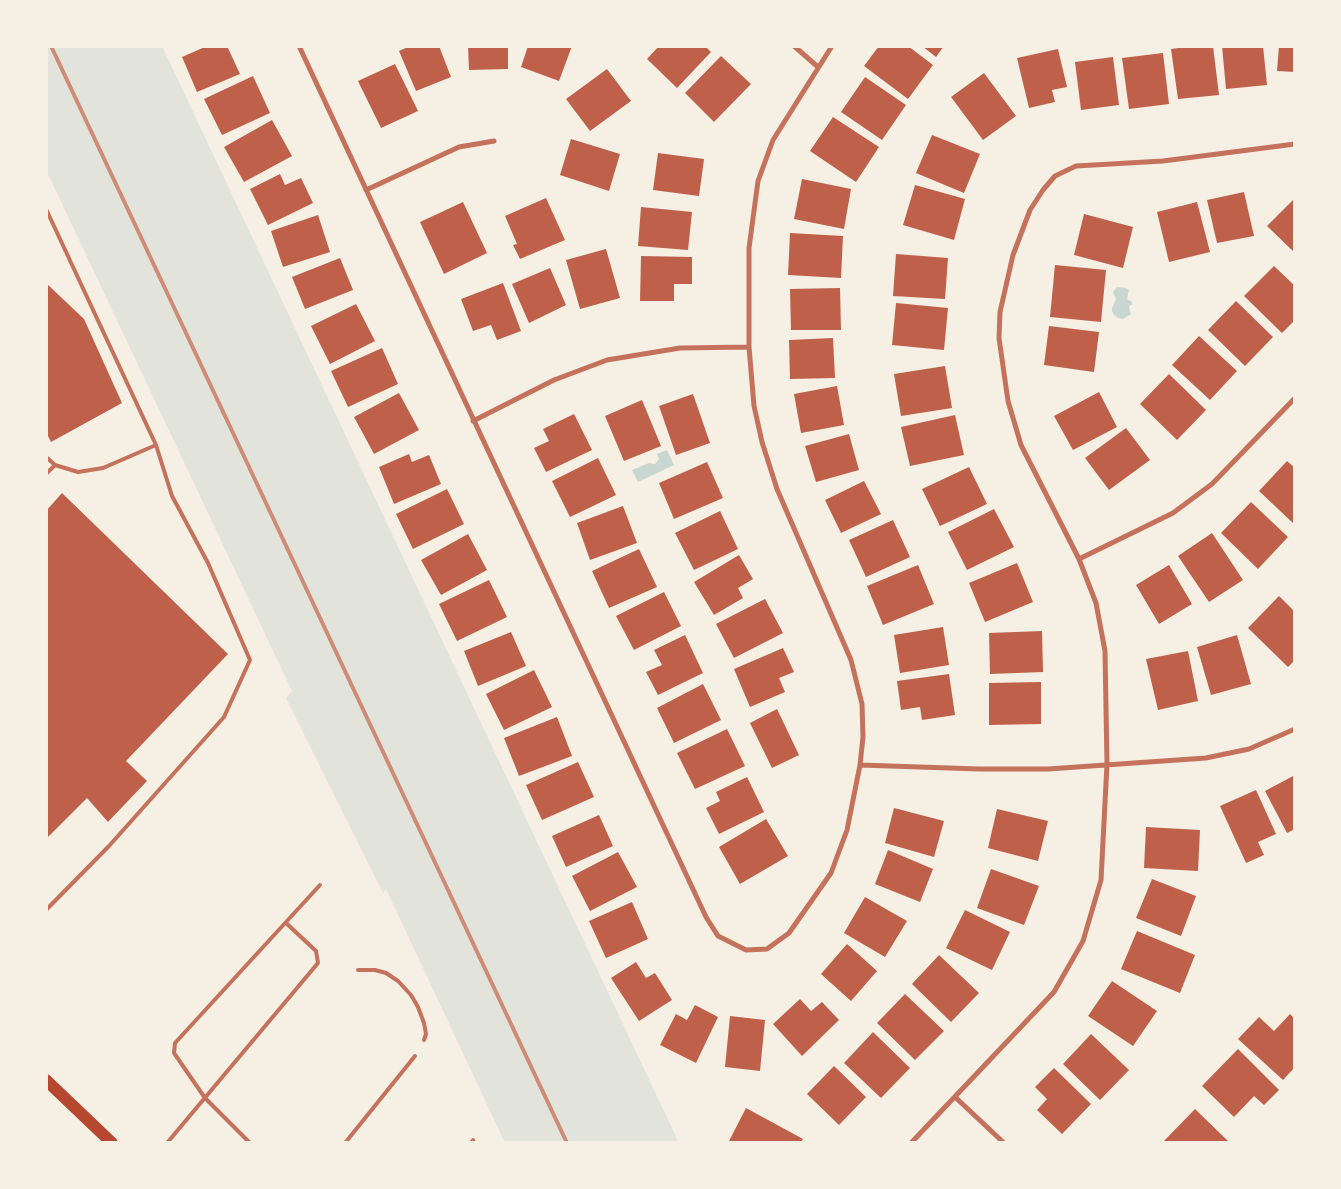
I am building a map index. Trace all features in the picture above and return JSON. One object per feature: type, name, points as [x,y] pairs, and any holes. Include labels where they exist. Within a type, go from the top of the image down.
[{"type":"main road","points":[[46,1080],[112,1143]]},
{"type":"street","points":[[299,46],[706,917],[718,936],[746,950],[767,949],[789,933],[831,872],[847,830],[860,764],[863,737],[862,704],[851,660],[777,489],[762,442],[754,406],[749,347],[749,248],[758,181],[773,140],[832,46]]},
{"type":"street","points":[[794,46],[818,67]]},
{"type":"street","points":[[366,190],[458,147],[494,141]]},
{"type":"street","points":[[911,1143],[1054,992],[1083,941],[1101,880],[1107,764],[1105,651],[1096,603],[1079,559],[1022,445],[1008,401],[999,338],[1000,312],[1013,255],[1030,210],[1055,176],[1076,166],[1163,161],[1295,144]]},
{"type":"street","points":[[474,422],[554,380],[607,360],[680,348],[749,347]]},
{"type":"street","points":[[1079,559],[1173,513],[1205,490],[1295,398]]},
{"type":"street","points":[[860,764],[1048,769],[1206,758],[1249,749],[1295,729]]},
{"type":"street","points":[[955,1097],[1004,1143]]},
{"type":"lane","points":[[46,209],[156,445],[172,496],[208,563],[250,660],[224,717],[109,846],[46,910]]},
{"type":"lane","points":[[46,457],[55,465],[78,472],[103,468],[156,445]]},
{"type":"lane","points":[[46,474],[55,465]]},
{"type":"lane","points":[[250,1143],[205,1098],[174,1053],[176,1043],[320,886]]},
{"type":"lane","points":[[167,1143],[318,963],[316,951],[286,923]]},
{"type":"lane","points":[[358,970],[375,970],[398,981],[411,995],[418,1007],[426,1034],[424,1040]]},
{"type":"lane","points":[[345,1143],[415,1056]]},
{"type":"shaded area","points":[[46,46],[162,46],[679,1143],[505,1143],[386,889],[383,893],[286,698],[292,691],[46,170]]},
{"type":"shaded area","points":[[1117,287],[1129,290],[1127,299],[1132,302],[1132,305],[1129,307],[1131,314],[1123,319],[1118,318],[1112,311],[1116,299],[1113,292]]},
{"type":"shaded area","points":[[667,450],[674,465],[638,482],[632,470],[649,463],[655,464],[659,459],[657,454]]},
{"type":"building","points":[[207,46],[227,46],[240,74],[197,92],[182,57]]},
{"type":"building","points":[[410,46],[439,46],[451,77],[416,91],[399,51]]},
{"type":"building","points":[[468,46],[508,46],[508,69],[469,70]]},
{"type":"building","points":[[528,46],[572,46],[559,81],[521,67]]},
{"type":"building","points":[[659,46],[705,46],[711,52],[677,88],[647,59]]},
{"type":"building","points":[[879,46],[908,46],[933,65],[908,99],[864,66]]},
{"type":"building","points":[[922,46],[944,46],[936,57]]},
{"type":"building","points":[[1213,46],[1219,95],[1178,99],[1171,49]]},
{"type":"building","points":[[1222,46],[1263,46],[1267,85],[1226,89]]},
{"type":"building","points":[[1279,46],[1295,46],[1295,72],[1277,71]]},
{"type":"building","points":[[1058,49],[1067,87],[1052,90],[1055,102],[1029,108],[1017,58]]},
{"type":"building","points":[[1163,53],[1169,104],[1129,109],[1122,58]]},
{"type":"building","points":[[721,56],[751,84],[714,122],[685,93]]},
{"type":"building","points":[[1113,57],[1119,105],[1081,110],[1075,62]]},
{"type":"building","points":[[395,64],[418,111],[381,128],[358,81]]},
{"type":"building","points":[[607,69],[631,101],[590,131],[566,99]]},
{"type":"building","points":[[984,73],[1016,116],[983,140],[951,97]]},
{"type":"building","points":[[253,76],[270,113],[222,135],[204,99]]},
{"type":"building","points":[[865,77],[906,105],[882,140],[841,112]]},
{"type":"building","points":[[833,117],[879,147],[856,182],[810,151]]},
{"type":"building","points":[[272,120],[292,156],[244,182],[224,147]]},
{"type":"building","points":[[932,135],[980,154],[964,193],[916,173]]},
{"type":"building","points":[[571,139],[620,154],[609,191],[560,175]]},
{"type":"building","points":[[658,153],[704,159],[699,196],[653,190]]},
{"type":"building","points":[[280,174],[285,185],[301,178],[313,203],[268,225],[250,189]]},
{"type":"building","points":[[802,179],[851,189],[844,229],[794,219]]},
{"type":"building","points":[[915,185],[965,199],[954,240],[903,225]]},
{"type":"building","points":[[1244,192],[1254,236],[1217,243],[1207,200]]},
{"type":"building","points":[[546,198],[565,240],[520,259],[513,245],[517,244],[505,216]]},
{"type":"building","points":[[1295,198],[1295,253],[1267,226]]},
{"type":"building","points":[[463,202],[487,253],[444,274],[420,222]]},
{"type":"building","points":[[1197,202],[1210,252],[1169,262],[1157,212]]},
{"type":"building","points":[[641,207],[692,212],[688,250],[638,246]]},
{"type":"building","points":[[1084,214],[1133,227],[1123,268],[1074,255]]},
{"type":"building","points":[[318,215],[330,252],[283,267],[271,231]]},
{"type":"building","points":[[790,233],[843,236],[841,278],[788,275]]},
{"type":"building","points":[[606,249],[620,298],[580,309],[566,260]]},
{"type":"building","points":[[896,254],[948,258],[945,299],[893,296]]},
{"type":"building","points":[[641,256],[692,257],[692,284],[674,284],[674,301],[640,301]]},
{"type":"building","points":[[340,258],[353,290],[305,309],[292,277]]},
{"type":"building","points":[[1055,265],[1106,270],[1101,322],[1050,317]]},
{"type":"building","points":[[1274,266],[1295,286],[1295,320],[1282,333],[1244,296]]},
{"type":"building","points":[[550,268],[566,305],[529,323],[512,284]]},
{"type":"building","points":[[46,283],[84,319],[122,403],[51,442],[46,432]]},
{"type":"building","points":[[503,283],[521,331],[497,340],[491,325],[473,331],[461,299]]},
{"type":"building","points":[[840,288],[841,330],[791,330],[790,289]]},
{"type":"building","points":[[1236,301],[1273,337],[1245,366],[1208,330]]},
{"type":"building","points":[[896,303],[948,308],[944,350],[892,345]]},
{"type":"building","points":[[356,304],[375,341],[330,364],[311,326]]},
{"type":"building","points":[[1049,326],[1099,332],[1094,372],[1044,365]]},
{"type":"building","points":[[1199,336],[1237,371],[1210,400],[1172,365]]},
{"type":"building","points":[[833,338],[835,378],[790,379],[789,340]]},
{"type":"building","points":[[382,348],[398,384],[348,407],[331,371]]},
{"type":"building","points":[[945,366],[952,408],[901,416],[894,374]]},
{"type":"building","points":[[1169,374],[1206,410],[1177,440],[1140,404]]},
{"type":"building","points":[[837,386],[844,425],[801,433],[794,394]]},
{"type":"building","points":[[1099,392],[1117,427],[1073,450],[1054,416]]},
{"type":"building","points":[[399,393],[419,430],[374,454],[354,417]]},
{"type":"building","points":[[693,394],[710,443],[676,455],[659,406]]},
{"type":"building","points":[[642,400],[661,446],[624,461],[605,416]]},
{"type":"building","points":[[574,414],[592,450],[546,472],[534,448],[549,441],[543,429]]},
{"type":"building","points":[[955,415],[964,455],[910,466],[901,427]]},
{"type":"building","points":[[1126,428],[1150,460],[1109,490],[1085,458]]},
{"type":"building","points":[[849,434],[859,470],[816,482],[805,446]]},
{"type":"building","points":[[409,454],[412,462],[429,455],[441,484],[394,504],[379,467]]},
{"type":"building","points":[[598,458],[616,495],[570,517],[552,481]]},
{"type":"building","points":[[1287,461],[1295,468],[1295,525],[1259,491]]},
{"type":"building","points":[[707,462],[723,498],[674,519],[659,483]]},
{"type":"building","points":[[969,467],[987,504],[940,526],[922,489]]},
{"type":"building","points":[[864,481],[881,514],[841,533],[825,500]]},
{"type":"building","points":[[447,489],[464,524],[413,549],[396,514]]},
{"type":"building","points":[[62,493],[228,654],[126,761],[147,781],[108,822],[87,798],[46,839],[46,511]]},
{"type":"building","points":[[1251,502],[1288,537],[1258,569],[1221,533]]},
{"type":"building","points":[[623,506],[637,543],[590,560],[577,523]]},
{"type":"building","points":[[994,509],[1014,547],[967,570],[948,532]]},
{"type":"building","points":[[720,511],[738,549],[694,570],[675,533]]},
{"type":"building","points":[[893,520],[910,557],[866,577],[849,540]]},
{"type":"building","points":[[1212,533],[1243,580],[1209,602],[1178,556]]},
{"type":"building","points":[[468,534],[487,570],[441,595],[421,560]]},
{"type":"building","points":[[639,549],[657,587],[609,608],[592,571]]},
{"type":"building","points":[[739,555],[753,579],[738,588],[743,598],[714,615],[694,582]]},
{"type":"building","points":[[1017,563],[1033,602],[985,622],[969,583]]},
{"type":"building","points":[[918,565],[934,604],[883,625],[867,586]]},
{"type":"building","points":[[1169,565],[1192,604],[1159,624],[1136,585]]},
{"type":"building","points":[[489,580],[507,617],[457,641],[439,604]]},
{"type":"building","points":[[664,592],[681,626],[634,650],[616,616]]},
{"type":"building","points":[[1279,596],[1295,612],[1295,660],[1288,667],[1248,628]]},
{"type":"building","points":[[765,599],[783,633],[734,658],[716,624]]},
{"type":"building","points":[[943,627],[949,665],[900,673],[894,635]]},
{"type":"building","points":[[1042,631],[1043,672],[990,674],[989,633]]},
{"type":"building","points":[[511,632],[526,666],[478,686],[464,651]]},
{"type":"building","points":[[685,635],[703,673],[658,695],[646,672],[662,665],[654,650]]},
{"type":"building","points":[[1237,635],[1251,684],[1211,695],[1197,647]]},
{"type":"building","points":[[783,648],[794,672],[779,678],[785,692],[750,707],[734,669]]},
{"type":"building","points":[[1188,651],[1198,701],[1158,710],[1146,659]]},
{"type":"building","points":[[534,670],[552,707],[504,730],[486,694]]},
{"type":"building","points":[[949,674],[955,715],[922,720],[920,707],[901,710],[897,681]]},
{"type":"building","points":[[1041,682],[1041,724],[989,725],[989,683]]},
{"type":"building","points":[[703,684],[721,720],[674,743],[657,708]]},
{"type":"building","points":[[777,709],[799,755],[772,768],[750,723]]},
{"type":"building","points":[[557,717],[572,756],[519,776],[504,738]]},
{"type":"building","points":[[727,729],[745,766],[695,789],[677,753]]},
{"type":"building","points":[[578,762],[594,797],[542,820],[526,785]]},
{"type":"building","points":[[1295,775],[1295,829],[1287,833],[1265,791]]},
{"type":"building","points":[[747,777],[764,812],[719,834],[706,808],[720,801],[716,792]]},
{"type":"building","points":[[1256,790],[1276,834],[1258,842],[1264,855],[1246,863],[1220,806]]},
{"type":"building","points":[[894,808],[944,821],[934,857],[885,843]]},
{"type":"building","points":[[997,809],[1048,821],[1038,861],[988,848]]},
{"type":"building","points":[[599,815],[613,846],[566,867],[552,836]]},
{"type":"building","points":[[766,819],[788,856],[740,884],[719,847]]},
{"type":"building","points":[[1146,827],[1200,830],[1198,871],[1144,868]]},
{"type":"building","points":[[888,850],[933,869],[920,902],[875,884]]},
{"type":"building","points":[[618,852],[637,887],[590,911],[572,876]]},
{"type":"building","points":[[991,869],[1039,886],[1024,925],[977,908]]},
{"type":"building","points":[[1152,879],[1196,896],[1181,936],[1136,918]]},
{"type":"building","points":[[865,897],[907,921],[885,957],[844,933]]},
{"type":"building","points":[[632,902],[648,939],[606,958],[589,921]]},
{"type":"building","points":[[965,910],[1010,932],[992,970],[946,948]]},
{"type":"building","points":[[1137,931],[1195,955],[1180,993],[1121,969]]},
{"type":"building","points":[[847,944],[877,971],[851,1001],[821,974]]},
{"type":"building","points":[[939,955],[979,993],[951,1022],[912,984]]},
{"type":"building","points":[[636,962],[646,978],[655,973],[672,1000],[639,1021],[611,978]]},
{"type":"building","points":[[1112,981],[1157,1011],[1133,1046],[1088,1016]]},
{"type":"building","points":[[905,994],[944,1031],[915,1060],[877,1023]]},
{"type":"building","points":[[800,999],[811,1011],[822,1002],[839,1020],[802,1056],[773,1024]]},
{"type":"building","points":[[695,1005],[718,1017],[696,1063],[660,1045],[676,1014],[687,1020]]},
{"type":"building","points":[[1290,1014],[1295,1019],[1295,1067],[1283,1080],[1238,1039],[1259,1017],[1274,1031]]},
{"type":"building","points":[[730,1016],[765,1020],[760,1071],[725,1067]]},
{"type":"building","points":[[873,1032],[910,1068],[881,1098],[844,1063]]},
{"type":"building","points":[[1091,1034],[1129,1070],[1100,1100],[1063,1064]]},
{"type":"building","points":[[1238,1049],[1279,1090],[1264,1105],[1254,1096],[1234,1117],[1202,1086]]},
{"type":"building","points":[[834,1066],[866,1097],[839,1125],[807,1094]]},
{"type":"building","points":[[1054,1068],[1091,1104],[1062,1134],[1037,1110],[1047,1099],[1035,1087]]},
{"type":"building","points":[[746,1108],[803,1139],[801,1143],[728,1143]]},
{"type":"building","points":[[1195,1109],[1228,1141],[1227,1143],[1162,1143]]},
{"type":"railway","points":[[51,46],[567,1143]]}]
